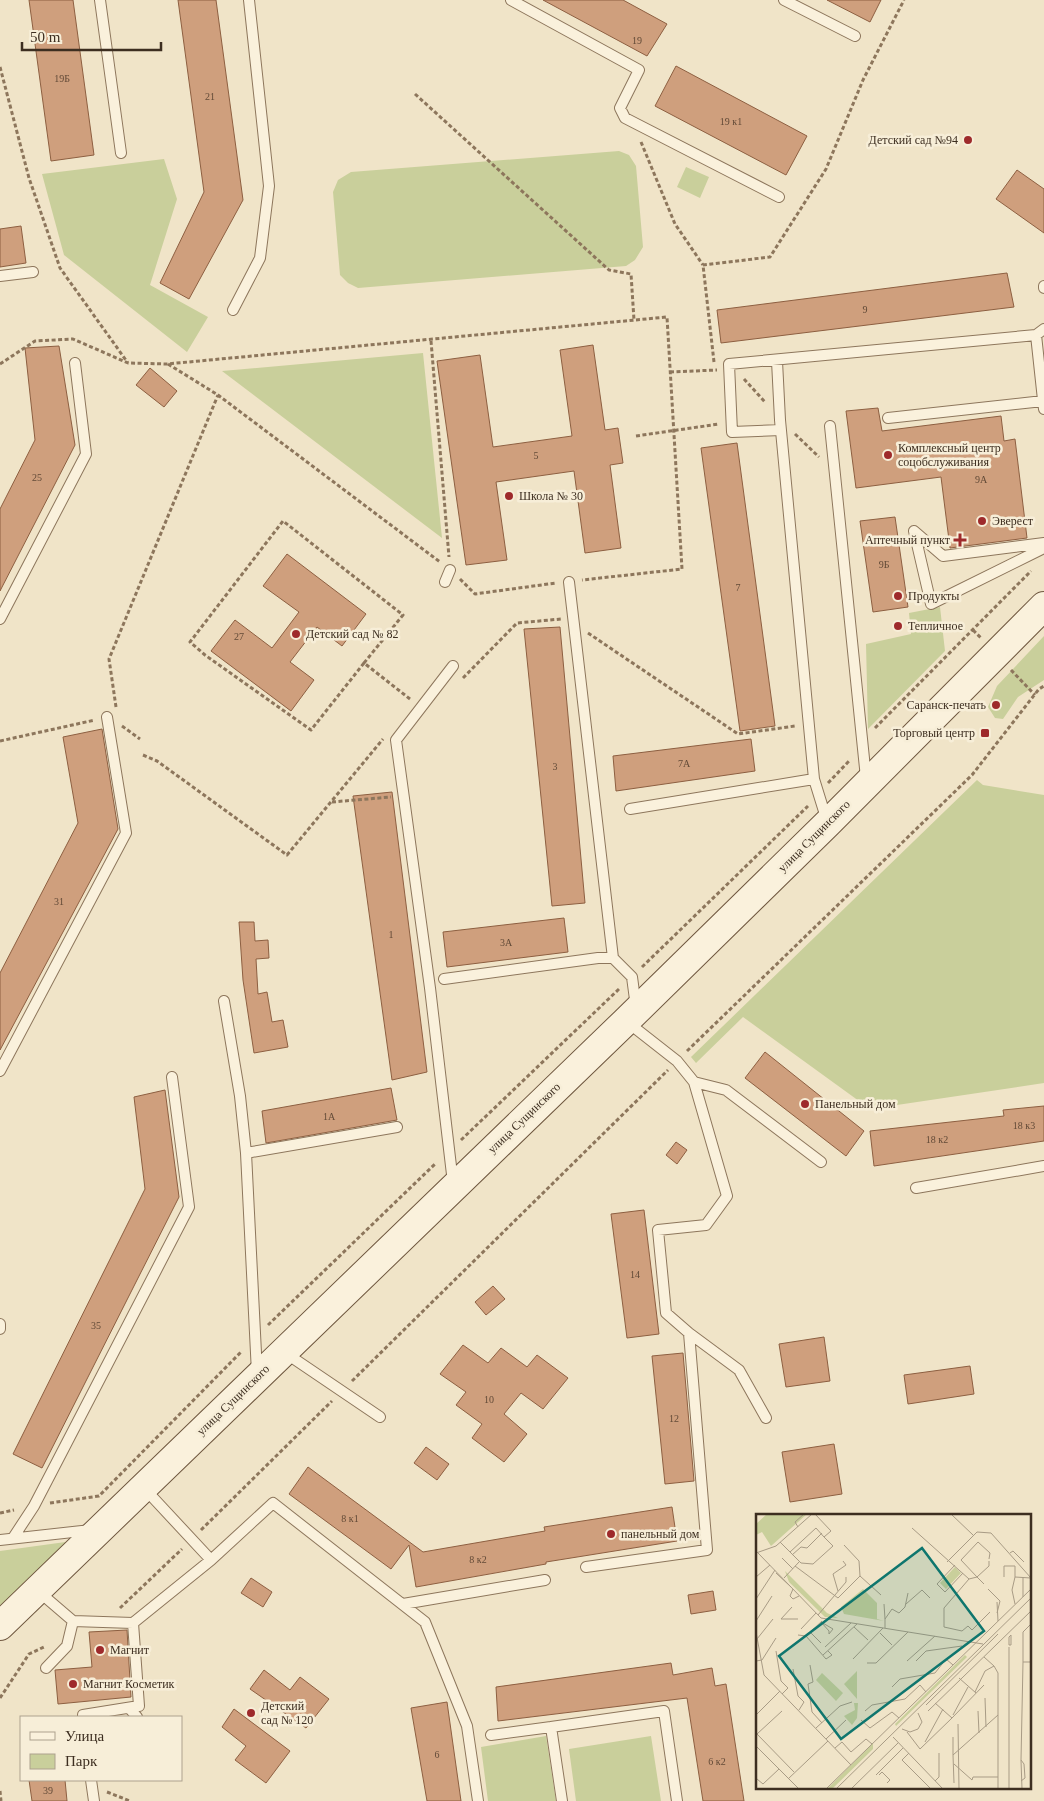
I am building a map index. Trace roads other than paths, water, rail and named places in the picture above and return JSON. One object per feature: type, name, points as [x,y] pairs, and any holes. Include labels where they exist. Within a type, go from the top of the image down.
[{"type":"street","name":"улица Сущинского","points":[[0,1626],[828,823],[1044,606]]},
{"type":"lane","points":[[100,0],[121,153]]},
{"type":"lane","points":[[233,310],[260,258],[269,186],[249,0]]},
{"type":"lane","points":[[511,0],[639,70],[620,108],[621,114],[779,197]]},
{"type":"lane","points":[[784,0],[855,36]]},
{"type":"lane","points":[[0,276],[33,272]]},
{"type":"lane","points":[[781,430],[732,432],[728,364],[777,361],[1040,332],[1044,405],[888,418]]},
{"type":"lane","points":[[777,361],[781,430],[814,779],[828,823]]},
{"type":"lane","points":[[0,620],[86,454],[75,363]]},
{"type":"lane","points":[[830,426],[866,783]]},
{"type":"lane","points":[[1044,542],[943,556],[914,531],[931,604],[1044,548]]},
{"type":"lane","points":[[445,582],[450,570]]},
{"type":"lane","points":[[569,582],[613,958],[632,977],[631,1015],[677,1061],[694,1082],[728,1196],[706,1225],[658,1230],[666,1313],[689,1333],[739,1370],[766,1418]]},
{"type":"lane","points":[[454,666],[396,740],[402,796],[430,988],[448,1151],[454,1187]]},
{"type":"lane","points":[[0,1071],[126,833],[112,716]]},
{"type":"lane","points":[[630,809],[814,779]]},
{"type":"lane","points":[[444,978],[598,958],[613,958]]},
{"type":"lane","points":[[224,1001],[240,1096],[246,1153],[258,1376]]},
{"type":"lane","points":[[13,1538],[34,1506],[189,1207],[172,1077]]},
{"type":"lane","points":[[694,1082],[726,1090],[820,1162]]},
{"type":"lane","points":[[246,1153],[397,1126]]},
{"type":"lane","points":[[916,1188],[1044,1166]]},
{"type":"lane","points":[[0,1324],[0,1329]]},
{"type":"lane","points":[[586,1567],[707,1550],[689,1333]]},
{"type":"lane","points":[[283,1352],[380,1417]]},
{"type":"lane","points":[[144,1487],[190,1540],[211,1560]]},
{"type":"lane","points":[[36,1590],[73,1621],[133,1623],[211,1560],[273,1503],[425,1622],[467,1726],[478,1801]]},
{"type":"lane","points":[[0,1540],[100,1529]]},
{"type":"lane","points":[[403,1604],[545,1580]]},
{"type":"lane","points":[[46,1668],[67,1646],[73,1621]]},
{"type":"lane","points":[[83,1716],[139,1706],[133,1623]]},
{"type":"lane","points":[[129,1708],[137,1716]]},
{"type":"lane","points":[[492,1735],[664,1711],[677,1801]]},
{"type":"lane","points":[[551,1727],[562,1801]]},
{"type":"lane","points":[[91,1783],[94,1801]]},
{"type":"place","name":"Детский сад №94","points":[[968,140]]},
{"type":"place","name":"Комплексный центр соцобслуживания","points":[[888,455]]},
{"type":"place","name":"Школа № 30","points":[[509,496]]},
{"type":"place","name":"Эверест","points":[[982,521]]},
{"type":"place","name":"Аптечный пункт","points":[[960,540]]},
{"type":"place","name":"Продукты","points":[[898,596]]},
{"type":"place","name":"Тепличное","points":[[898,626]]},
{"type":"place","name":"Детский сад № 82","points":[[296,634]]},
{"type":"place","name":"Саранск-печать","points":[[996,705]]},
{"type":"place","name":"Торговый центр","points":[[985,733]]},
{"type":"place","name":"Панельный дом","points":[[805,1104]]},
{"type":"place","name":"панельный дом","points":[[611,1534]]},
{"type":"place","name":"Магнит","points":[[100,1650]]},
{"type":"place","name":"Магнит Косметик","points":[[73,1684]]},
{"type":"place","name":"Детский сад № 120","points":[[251,1713]]}]
